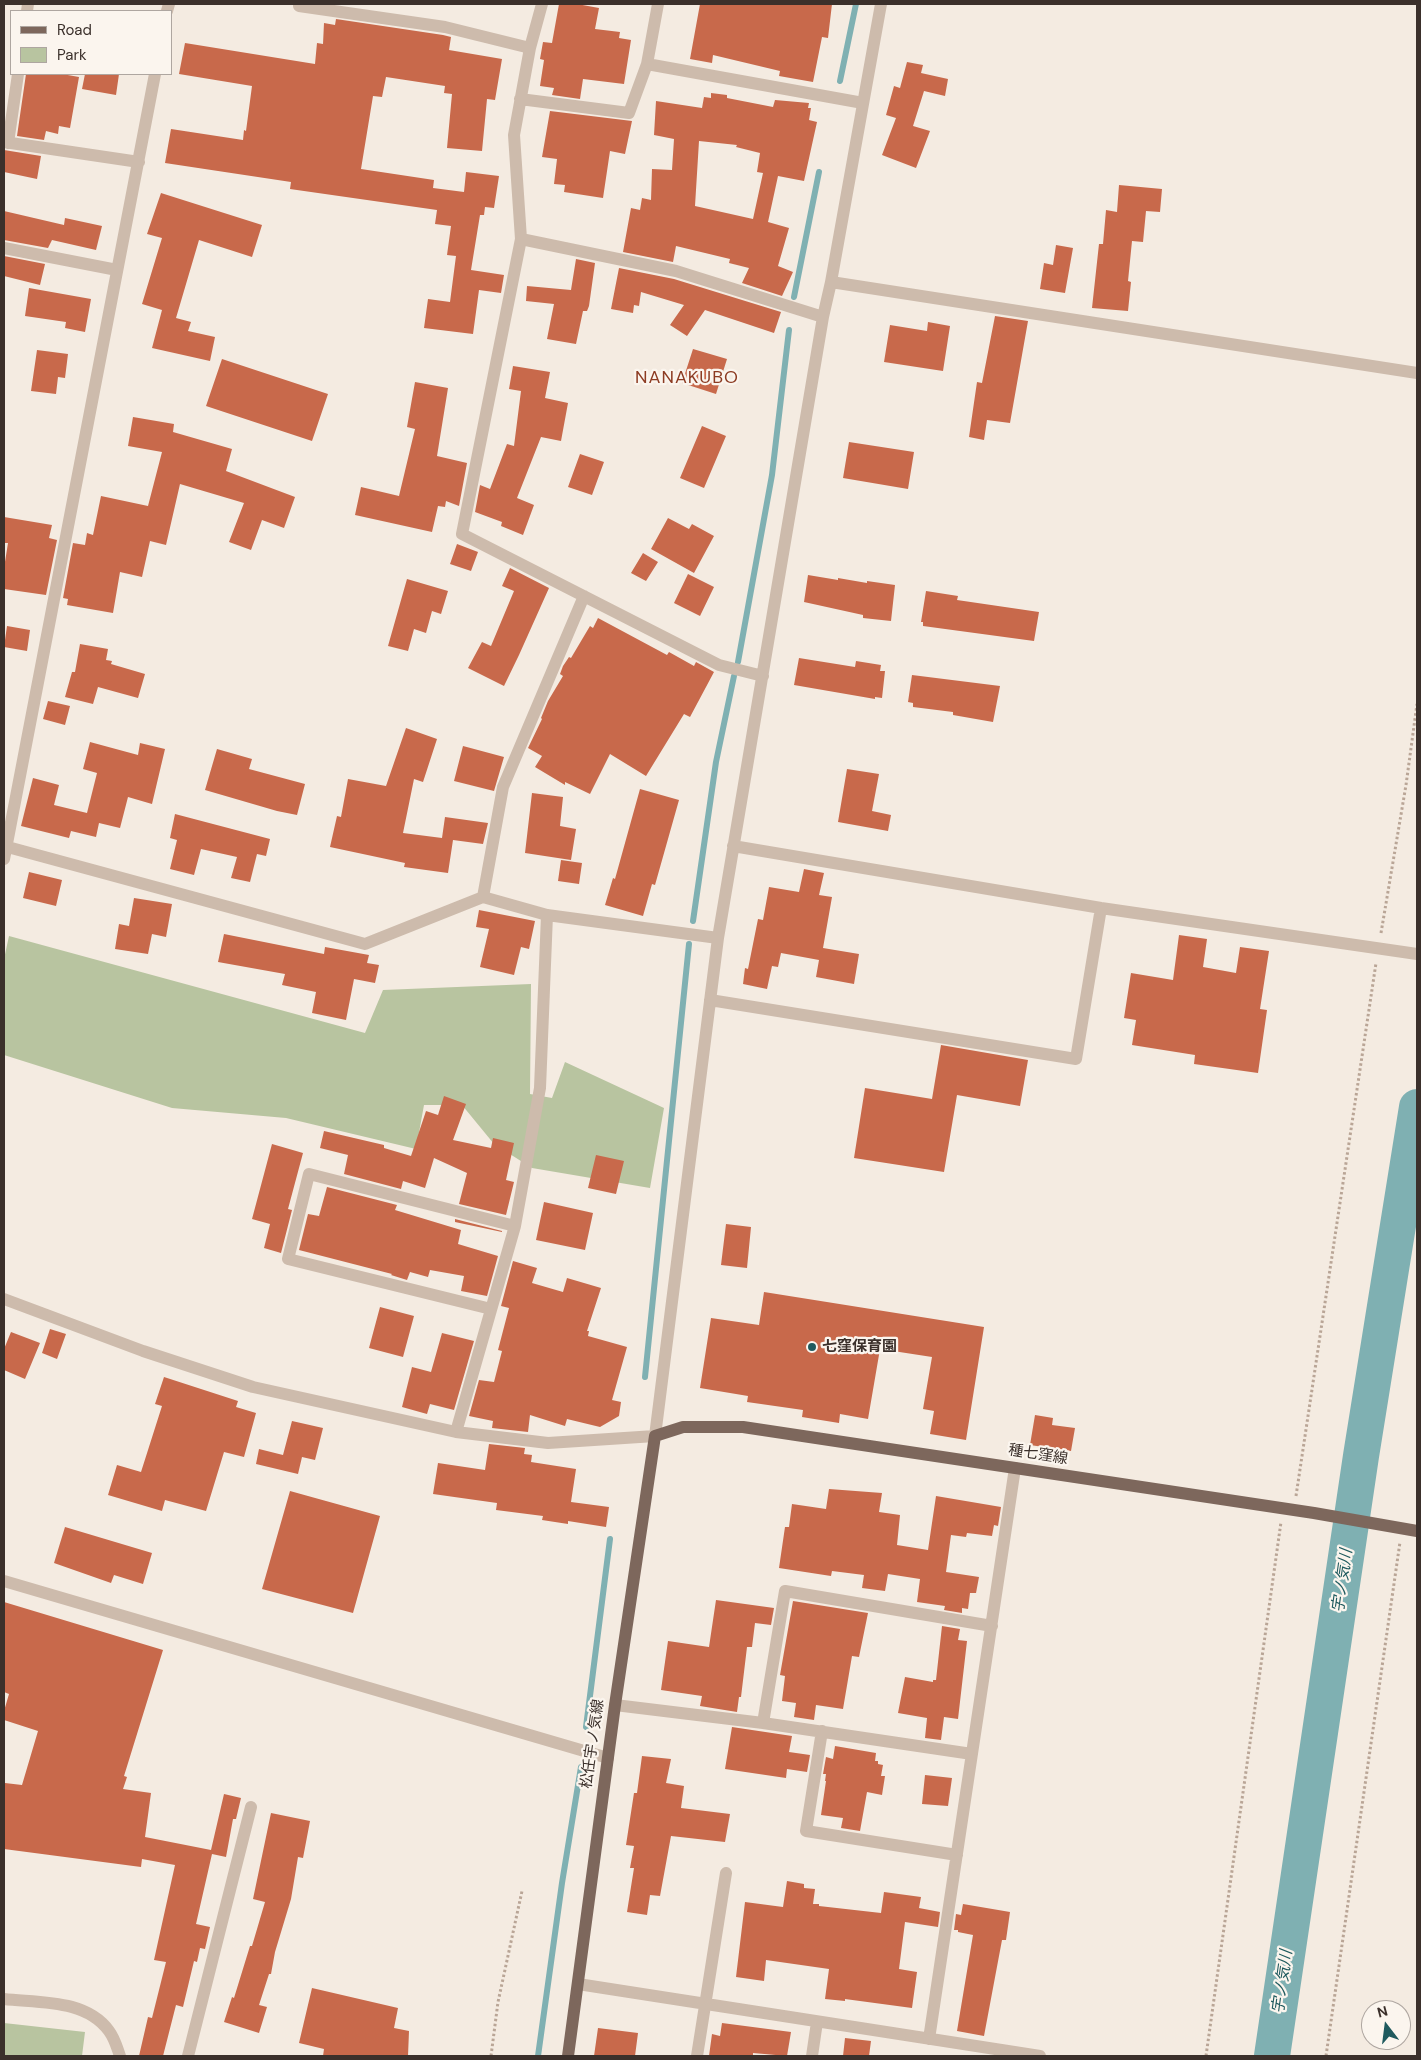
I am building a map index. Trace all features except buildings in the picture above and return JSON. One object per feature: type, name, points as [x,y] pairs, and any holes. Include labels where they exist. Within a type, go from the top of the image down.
[{"type":"main road","name":"種七窪線","points":[[655,1436],[684,1427],[743,1427],[1417,1531]]},
{"type":"main road","name":"松任宇ノ気線","points":[[568,2056],[615,1705],[655,1436]]},
{"type":"street","points":[[542,4],[530,48],[514,135],[521,239],[462,534],[719,665],[763,676]]},
{"type":"street","points":[[520,99],[629,113],[647,64],[658,4]]},
{"type":"street","points":[[4,1299],[142,1351],[253,1387],[456,1432],[548,1442],[655,1436],[718,938],[823,317],[881,4]]},
{"type":"street","points":[[299,6],[445,27],[530,48]]},
{"type":"street","points":[[647,64],[863,103]]},
{"type":"street","points":[[18,75],[6,142],[139,162]]},
{"type":"street","points":[[155,75],[5,851],[365,944],[483,897],[547,915],[718,938]]},
{"type":"street","points":[[521,239],[676,271],[823,317]]},
{"type":"street","points":[[4,248],[117,270]]},
{"type":"street","points":[[831,282],[1417,373]]},
{"type":"street","points":[[483,897],[503,787],[584,596]]},
{"type":"street","points":[[733,846],[1101,908],[1417,954]]},
{"type":"street","points":[[710,1000],[1076,1059],[1101,908]]},
{"type":"street","points":[[456,1432],[515,1226],[540,1088],[547,915]]},
{"type":"street","points":[[491,1309],[288,1259],[309,1174],[515,1226]]},
{"type":"street","points":[[930,2039],[1015,1468]]},
{"type":"street","points":[[4,1581],[608,1758]]},
{"type":"street","points":[[763,1723],[785,1590],[992,1626]]},
{"type":"street","points":[[615,1705],[763,1723],[972,1754]]},
{"type":"street","points":[[822,1732],[806,1830],[957,1855]]},
{"type":"street","points":[[188,2056],[251,1807]]},
{"type":"street","points":[[697,2056],[707,2005],[726,1872]]},
{"type":"street","points":[[578,1984],[1040,2056]]},
{"type":"street","points":[[4,1999],[78,2008],[92,2015],[110,2032],[120,2056]]},
{"type":"street","points":[[812,2056],[817,2022]]},
{"type":"path","points":[[1206,2056],[1288,1510],[1382,948],[1417,704]]},
{"type":"path","points":[[1326,2056],[1400,1528]]},
{"type":"path","points":[[491,2056],[498,2002],[522,1891]]},
{"type":"green space","points":[[9,936],[365,1033],[383,990],[531,984],[530,1094],[552,1098],[565,1062],[664,1108],[650,1188],[532,1168],[494,1144],[462,1105],[424,1105],[416,1149],[286,1118],[172,1108],[4,1055],[4,959]]},
{"type":"green space","points":[[4,2023],[85,2032],[82,2056],[4,2056]]},
{"type":"waterway","points":[[840,81],[856,4]]},
{"type":"waterway","points":[[794,297],[819,172]]},
{"type":"waterway","points":[[738,662],[772,475],[789,330]]},
{"type":"waterway","points":[[693,921],[716,762],[734,676]]},
{"type":"waterway","points":[[645,1377],[689,944]]},
{"type":"waterway","name":"宇ノ気川","points":[[1272,2056],[1361,1456],[1417,1107]]},
{"type":"waterway","points":[[586,1727],[610,1539]]},
{"type":"waterway","points":[[538,2056],[562,1883],[581,1767]]},
{"type":"place","name":"七窪保育園","points":[[812,1347]]},
{"type":"district","name":"NANAKUBO","points":[[687,378]]}]
